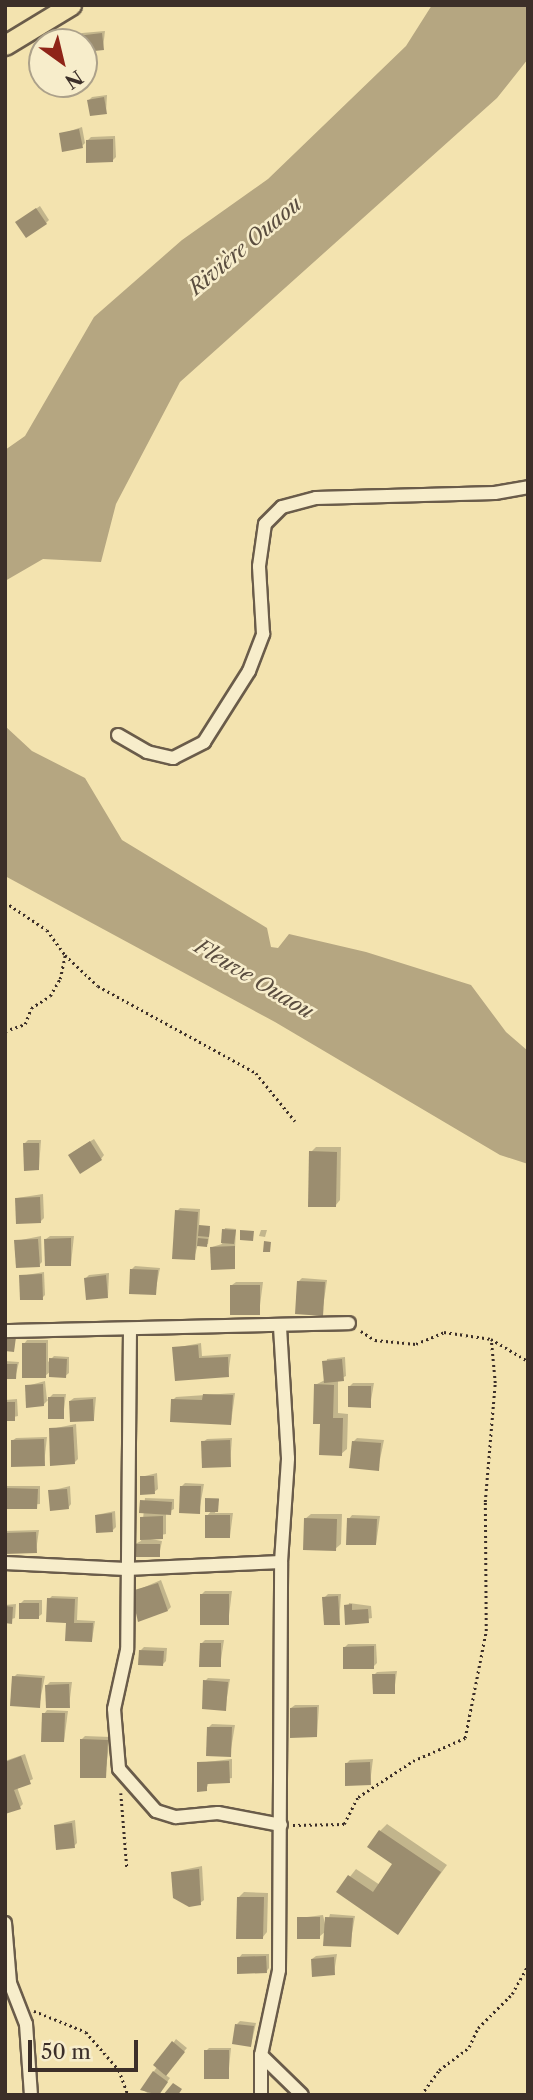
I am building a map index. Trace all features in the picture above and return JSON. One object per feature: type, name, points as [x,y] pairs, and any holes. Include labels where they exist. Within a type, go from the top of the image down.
[{"type":"main road","points":[[5,46],[71,5]]},
{"type":"street","points":[[118,735],[147,752],[173,758],[204,743],[249,671],[263,634],[259,565],[265,524],[282,507],[316,498],[482,494],[528,487]]},
{"type":"street","points":[[5,1331],[349,1323]]},
{"type":"street","points":[[261,2095],[261,2055],[279,1970],[281,1562],[288,1458],[280,1326]]},
{"type":"street","points":[[130,1329],[127,1650],[114,1709],[119,1769],[156,1811],[176,1816],[218,1813],[281,1825]]},
{"type":"street","points":[[5,1563],[126,1569],[281,1562]]},
{"type":"street","points":[[5,1923],[10,1983],[26,2024],[31,2095]]},
{"type":"street","points":[[261,2055],[302,2095]]},
{"type":"path","points":[[5,902],[47,930],[65,955],[98,986],[256,1073],[295,1121]]},
{"type":"path","points":[[5,1031],[26,1024],[31,1008],[50,996],[60,979],[65,955]]},
{"type":"path","points":[[349,1323],[375,1340],[416,1344],[444,1332],[491,1339],[528,1361]]},
{"type":"path","points":[[281,1825],[344,1824],[358,1797],[413,1761],[466,1738],[486,1631],[485,1502],[495,1383],[491,1339]]},
{"type":"path","points":[[119,1769],[127,1867]]},
{"type":"path","points":[[421,2095],[439,2070],[469,2047],[478,2028],[512,1994],[528,1965]]},
{"type":"path","points":[[18,2005],[86,2032],[119,2070],[128,2095]]},
{"type":"water","name":"Rivière Ouaou","points":[[432,5],[528,5],[528,59],[497,98],[180,382],[116,504],[101,562],[43,559],[5,581],[5,450],[25,436],[94,317],[182,240],[268,179],[406,46]]},
{"type":"water","name":"Fleuve Ouaou","points":[[5,726],[32,751],[85,778],[122,840],[267,928],[271,947],[278,948],[289,934],[366,952],[471,985],[506,1032],[528,1051],[528,1164],[500,1155],[275,1022],[5,876]]},
{"type":"building","points":[[98,33],[102,33],[104,50],[98,51]]},
{"type":"building","points":[[104,97],[107,114],[90,116],[87,100]]},
{"type":"building","points":[[79,129],[83,148],[62,152],[59,133]]},
{"type":"building","points":[[113,139],[113,162],[86,163],[86,140]]},
{"type":"building","points":[[36,208],[47,224],[26,238],[15,222]]},
{"type":"building","points":[[90,1141],[102,1160],[80,1174],[68,1155]]},
{"type":"building","points":[[23,1143],[39,1143],[39,1170],[24,1171]]},
{"type":"building","points":[[309,1151],[337,1152],[336,1207],[308,1207]]},
{"type":"building","points":[[40,1197],[41,1223],[16,1224],[15,1198]]},
{"type":"building","points":[[175,1210],[198,1212],[195,1260],[172,1259]]},
{"type":"building","points":[[199,1225],[210,1226],[209,1237],[198,1236]]},
{"type":"building","points":[[222,1229],[236,1230],[234,1244],[221,1243]]},
{"type":"building","points":[[240,1230],[254,1231],[253,1241],[240,1240]]},
{"type":"building","points":[[71,1238],[71,1266],[45,1266],[44,1239]]},
{"type":"building","points":[[198,1238],[208,1239],[207,1247],[197,1246]]},
{"type":"building","points":[[38,1239],[40,1267],[16,1268],[14,1240]]},
{"type":"building","points":[[264,1241],[271,1242],[270,1252],[263,1252]]},
{"type":"building","points":[[235,1246],[235,1269],[211,1270],[210,1247]]},
{"type":"building","points":[[130,1269],[158,1270],[156,1295],[129,1294]]},
{"type":"building","points":[[42,1274],[43,1300],[20,1300],[19,1275]]},
{"type":"building","points":[[106,1275],[108,1298],[86,1300],[84,1278]]},
{"type":"building","points":[[297,1281],[325,1282],[323,1316],[295,1314]]},
{"type":"building","points":[[230,1285],[260,1285],[260,1315],[230,1315]]},
{"type":"building","points":[[5,1336],[16,1337],[14,1352],[5,1351]]},
{"type":"building","points":[[22,1343],[46,1343],[46,1378],[22,1378]]},
{"type":"building","points":[[198,1345],[199,1358],[228,1357],[229,1377],[175,1381],[172,1347]]},
{"type":"building","points":[[49,1358],[67,1359],[66,1378],[49,1377]]},
{"type":"building","points":[[342,1359],[344,1381],[324,1383],[322,1361]]},
{"type":"building","points":[[5,1364],[17,1364],[16,1379],[5,1379]]},
{"type":"building","points":[[43,1384],[44,1406],[26,1408],[25,1385]]},
{"type":"building","points":[[314,1384],[334,1385],[333,1418],[343,1418],[342,1456],[319,1455],[320,1424],[313,1424]]},
{"type":"building","points":[[348,1386],[371,1386],[371,1408],[348,1407]]},
{"type":"building","points":[[203,1394],[233,1395],[231,1425],[170,1422],[171,1399],[202,1400]]},
{"type":"building","points":[[48,1397],[64,1397],[64,1419],[48,1419]]},
{"type":"building","points":[[93,1399],[94,1421],[70,1422],[69,1401]]},
{"type":"building","points":[[5,1402],[15,1402],[15,1421],[5,1421]]},
{"type":"building","points":[[73,1427],[75,1464],[50,1466],[49,1428]]},
{"type":"building","points":[[44,1439],[45,1466],[11,1467],[11,1440]]},
{"type":"building","points":[[230,1440],[231,1467],[202,1468],[201,1441]]},
{"type":"building","points":[[352,1441],[381,1443],[379,1471],[349,1468]]},
{"type":"building","points":[[140,1476],[154,1476],[155,1494],[140,1495]]},
{"type":"building","points":[[180,1486],[201,1486],[200,1514],[179,1513]]},
{"type":"building","points":[[5,1488],[38,1489],[37,1509],[5,1509]]},
{"type":"building","points":[[67,1489],[69,1509],[50,1511],[48,1490]]},
{"type":"building","points":[[205,1498],[219,1499],[218,1512],[205,1512]]},
{"type":"building","points":[[140,1500],[172,1502],[171,1515],[139,1513]]},
{"type":"building","points":[[112,1513],[113,1532],[96,1533],[95,1515]]},
{"type":"building","points":[[205,1515],[230,1515],[230,1538],[205,1538]]},
{"type":"building","points":[[163,1516],[163,1539],[140,1540],[140,1517]]},
{"type":"building","points":[[304,1518],[337,1519],[336,1551],[303,1550]]},
{"type":"building","points":[[347,1518],[377,1519],[376,1545],[346,1545]]},
{"type":"building","points":[[36,1532],[37,1553],[5,1554],[5,1533]]},
{"type":"building","points":[[133,1544],[160,1544],[160,1557],[133,1557]]},
{"type":"building","points":[[158,1583],[168,1611],[138,1622],[131,1591]]},
{"type":"building","points":[[200,1594],[229,1594],[229,1625],[200,1625]]},
{"type":"building","points":[[338,1596],[340,1625],[324,1625],[322,1597]]},
{"type":"building","points":[[47,1598],[75,1599],[74,1623],[93,1623],[92,1642],[65,1641],[66,1623],[46,1622]]},
{"type":"building","points":[[19,1603],[39,1603],[39,1619],[19,1619]]},
{"type":"building","points":[[352,1604],[352,1610],[368,1609],[369,1623],[345,1625],[344,1605]]},
{"type":"building","points":[[5,1606],[13,1607],[12,1624],[5,1623]]},
{"type":"building","points":[[200,1643],[221,1643],[221,1667],[199,1667]]},
{"type":"building","points":[[374,1646],[374,1669],[343,1669],[343,1647]]},
{"type":"building","points":[[139,1650],[164,1651],[163,1666],[138,1665]]},
{"type":"building","points":[[372,1674],[395,1674],[395,1694],[373,1694]]},
{"type":"building","points":[[12,1676],[42,1678],[40,1708],[10,1706]]},
{"type":"building","points":[[203,1680],[228,1682],[226,1711],[202,1709]]},
{"type":"building","points":[[69,1684],[70,1708],[46,1708],[45,1685]]},
{"type":"building","points":[[317,1707],[317,1737],[290,1738],[290,1708]]},
{"type":"building","points":[[42,1713],[65,1713],[64,1742],[41,1742]]},
{"type":"building","points":[[207,1727],[232,1727],[231,1757],[206,1756]]},
{"type":"building","points":[[80,1739],[108,1740],[106,1778],[80,1778]]},
{"type":"building","points":[[21,1756],[31,1784],[14,1790],[21,1809],[5,1814],[5,1762]]},
{"type":"building","points":[[229,1761],[230,1783],[207,1784],[207,1791],[197,1792],[197,1762]]},
{"type":"building","points":[[370,1762],[371,1785],[345,1786],[345,1763]]},
{"type":"building","points":[[72,1823],[75,1848],[56,1850],[54,1825]]},
{"type":"building","points":[[379,1830],[441,1872],[398,1935],[336,1892],[348,1875],[373,1892],[392,1864],[367,1847]]},
{"type":"building","points":[[199,1869],[201,1905],[189,1907],[173,1898],[171,1872]]},
{"type":"building","points":[[237,1897],[264,1897],[263,1939],[236,1939]]},
{"type":"building","points":[[297,1917],[320,1917],[320,1939],[297,1939]]},
{"type":"building","points":[[325,1917],[353,1918],[351,1947],[323,1946]]},
{"type":"building","points":[[266,1956],[267,1973],[237,1974],[237,1957]]},
{"type":"building","points":[[334,1957],[335,1975],[312,1977],[311,1959]]},
{"type":"building","points":[[235,2024],[254,2026],[251,2047],[232,2044]]},
{"type":"building","points":[[172,2041],[185,2052],[166,2076],[153,2065]]},
{"type":"building","points":[[204,2050],[229,2050],[229,2079],[204,2079]]},
{"type":"building","points":[[153,2071],[168,2082],[159,2095],[140,2090]]},
{"type":"building","points":[[173,2083],[182,2089],[178,2095],[163,2095]]}]
